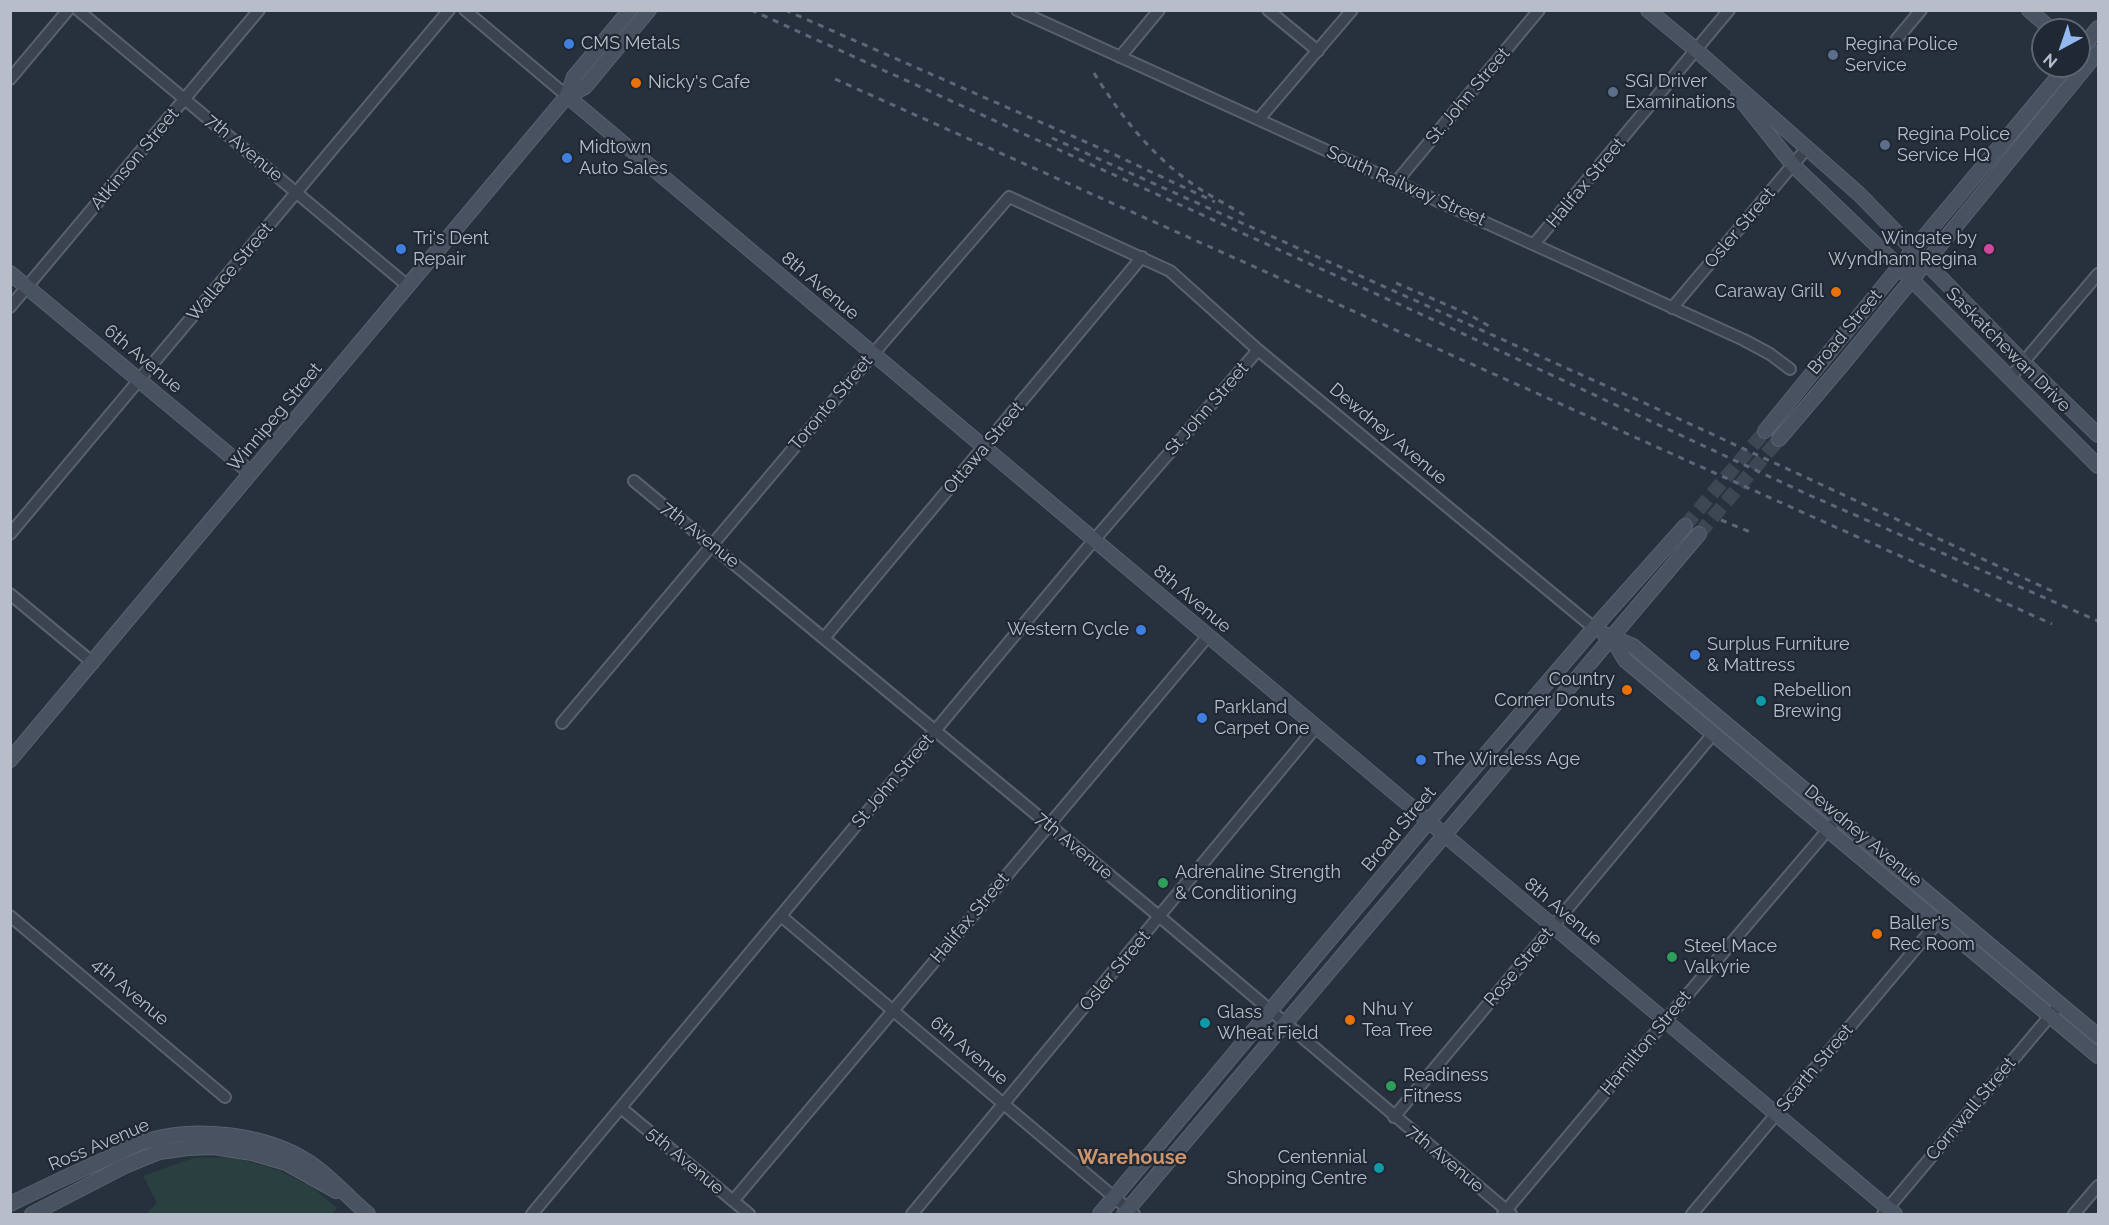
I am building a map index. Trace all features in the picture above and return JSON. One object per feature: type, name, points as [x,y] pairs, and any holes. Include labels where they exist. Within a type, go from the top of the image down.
[{"type":"main road","name":"Winnipeg Street","points":[[10,760],[567,96],[574,77],[630,10]]},
{"type":"main road","name":"Winnipeg Street","points":[[567,96],[585,87],[650,10]]},
{"type":"main road","name":"Saskatchewan Drive","points":[[1648,10],[1858,194],[2098,435]]},
{"type":"main road","name":"Saskatchewan Drive","points":[[1696,50],[1747,107],[1793,165],[1899,267],[2098,466]]},
{"type":"main road","name":"Broad Street","points":[[1779,439],[2096,61]]},
{"type":"main road","name":"Broad Street","points":[[1765,431],[2057,78]]},
{"type":"main road","name":"8th Avenue","points":[[567,96],[1776,1114],[1888,1213]]},
{"type":"main road","name":"6th Avenue","points":[[10,273],[251,473]]},
{"type":"main road","name":"Broad Street","points":[[1100,1215],[1428,822],[1594,628],[1685,526]]},
{"type":"main road","points":[[1128,1213],[1699,534]]},
{"type":"main road","name":"Dewdney Avenue","points":[[1594,628],[1633,646],[2098,1036]]},
{"type":"main road","name":"Dewdney Avenue","points":[[1612,638],[1625,660],[2098,1056]]},
{"type":"main road","name":"Ross Avenue","points":[[10,1204],[147,1141],[179,1135],[220,1133],[251,1139],[304,1159],[327,1174],[348,1198]]},
{"type":"main road","name":"Ross Avenue","points":[[32,1215],[127,1165],[159,1152],[188,1148],[214,1147],[252,1153],[286,1163],[348,1198]]},
{"type":"main road","points":[[348,1198],[368,1215]]},
{"type":"street","points":[[10,79],[68,10]]},
{"type":"street","name":"7th Avenue","points":[[78,10],[408,286]]},
{"type":"street","name":"Atkinson Street","points":[[10,307],[259,10]]},
{"type":"street","name":"Wallace Street","points":[[10,534],[449,10]]},
{"type":"street","name":"8th Avenue","points":[[465,10],[567,96]]},
{"type":"street","name":"South Railway Street","points":[[1017,10],[1744,340],[1770,354],[1790,369]]},
{"type":"street","points":[[1119,57],[1159,10]]},
{"type":"street","points":[[1268,10],[1318,51]]},
{"type":"street","points":[[1259,119],[1352,10]]},
{"type":"street","name":"St. John Street","points":[[1397,181],[1539,10]]},
{"type":"street","name":"Halifax Street","points":[[1534,244],[1729,10]]},
{"type":"street","points":[[1896,40],[1921,10]]},
{"type":"street","name":"Osler Street","points":[[1672,308],[1807,148]]},
{"type":"street","name":"Toronto Street","points":[[562,723],[873,354],[1009,197],[1142,257]]},
{"type":"street","name":"Dewdney Avenue","points":[[1142,257],[1170,271],[1258,350],[1594,628]]},
{"type":"street","name":"Ottawa Street","points":[[825,637],[1142,257]]},
{"type":"street","points":[[2010,378],[2098,274]]},
{"type":"street","name":"St John Street","points":[[532,1215],[1094,540],[1258,350]]},
{"type":"street","name":"7th Avenue","points":[[634,480],[1160,917],[1506,1213]]},
{"type":"street","points":[[10,594],[93,663]]},
{"type":"street","name":"Halifax Street","points":[[733,1201],[1208,636]]},
{"type":"street","name":"Osler Street","points":[[912,1215],[1316,728]]},
{"type":"street","name":"Rose Street","points":[[1394,1117],[1713,734]]},
{"type":"street","name":"Hamilton Street","points":[[1506,1213],[1665,1021],[1838,818]]},
{"type":"street","name":"4th Avenue","points":[[10,916],[225,1097]]},
{"type":"street","name":"6th Avenue","points":[[781,916],[1114,1198],[1128,1213]]},
{"type":"street","name":"Scarth Street","points":[[1692,1215],[1938,922]]},
{"type":"street","name":"Cornwall Street","points":[[1888,1213],[2060,1004]]},
{"type":"street","name":"5th Avenue","points":[[621,1108],[749,1215]]},
{"type":"street","points":[[2074,1215],[2098,1186]]},
{"type":"green space","points":[[233,1157],[278,1170],[312,1187],[337,1208],[332,1214],[146,1214],[157,1203],[143,1176],[193,1158]]},
{"type":"tunnel","points":[[1685,526],[1765,431]]},
{"type":"tunnel","points":[[1699,534],[1779,439]]},
{"type":"railway","points":[[751,10],[1427,317],[1809,495],[2098,621]]},
{"type":"railway","points":[[785,10],[1111,153],[1215,202]]},
{"type":"railway","points":[[1094,73],[1140,137],[1168,165],[1205,192],[1244,215]]},
{"type":"railway","points":[[835,79],[2052,624]]},
{"type":"railway","points":[[1052,138],[1651,406],[2052,591]]},
{"type":"railway","points":[[1396,283],[1468,314],[1489,326]]},
{"type":"railway","points":[[1721,520],[1753,533]]},
{"type":"place","name":"CMS Metals","points":[[569,44]]},
{"type":"place","name":"Regina Police Service","points":[[1833,55]]},
{"type":"place","name":"Nicky's Cafe","points":[[636,83]]},
{"type":"place","name":"SGI Driver Examinations","points":[[1613,92]]},
{"type":"place","name":"Regina Police Service HQ","points":[[1885,145]]},
{"type":"place","name":"Midtown Auto Sales","points":[[567,158]]},
{"type":"place","name":"Tri's Dent Repair","points":[[401,249]]},
{"type":"place","name":"Wingate by Wyndham Regina","points":[[1989,249]]},
{"type":"place","name":"Caraway Grill","points":[[1836,292]]},
{"type":"place","name":"Western Cycle","points":[[1141,630]]},
{"type":"place","name":"Surplus Furniture & Mattress","points":[[1695,655]]},
{"type":"place","name":"Country Corner Donuts","points":[[1627,690]]},
{"type":"place","name":"Rebellion Brewing","points":[[1761,701]]},
{"type":"place","name":"Parkland Carpet One","points":[[1202,718]]},
{"type":"place","name":"The Wireless Age","points":[[1421,760]]},
{"type":"place","name":"Adrenaline Strength & Conditioning","points":[[1163,883]]},
{"type":"place","name":"Baller's Rec Room","points":[[1877,934]]},
{"type":"place","name":"Steel Mace Valkyrie","points":[[1672,957]]},
{"type":"place","name":"Nhu Y Tea Tree","points":[[1350,1020]]},
{"type":"place","name":"Glass Wheat Field","points":[[1205,1023]]},
{"type":"place","name":"Readiness Fitness","points":[[1391,1086]]},
{"type":"place","name":"Centennial Shopping Centre","points":[[1379,1168]]},
{"type":"district","name":"Warehouse","points":[[1132,1158]]}]
